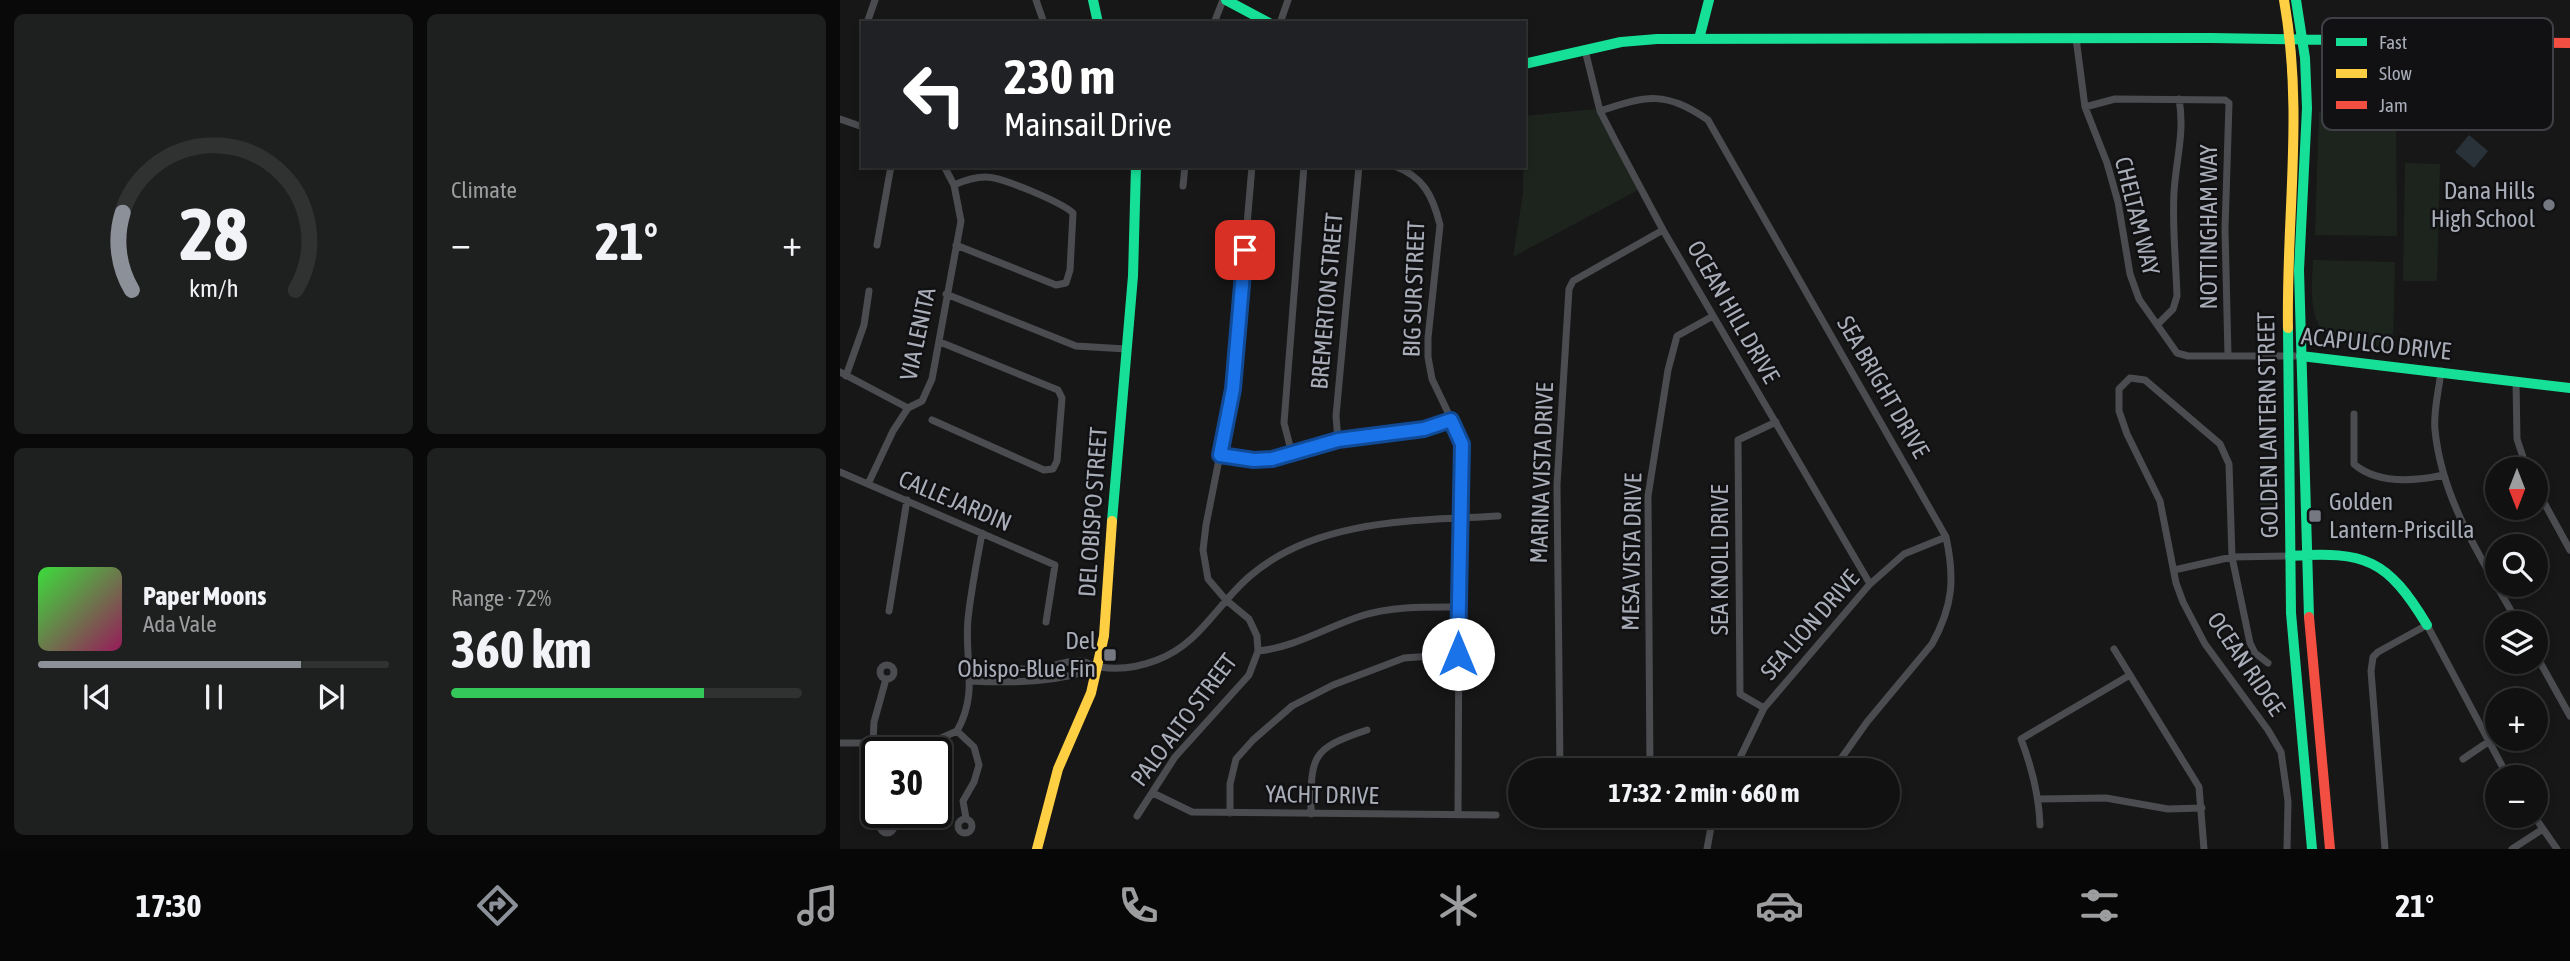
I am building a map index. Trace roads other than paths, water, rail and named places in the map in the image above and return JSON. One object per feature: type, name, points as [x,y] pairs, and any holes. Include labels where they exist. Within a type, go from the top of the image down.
[{"type":"main road","points":[[1093,0],[1098,21]]},
{"type":"main road","points":[[1225,0],[1265,21]]},
{"type":"main road","points":[[1699,39],[1709,0]]},
{"type":"main road","name":"GOLDEN LANTERN STREET","points":[[2284,0],[2291,39],[2295,100],[2295,153],[2287,247],[2290,556],[2295,669],[2311,849]]},
{"type":"main road","name":"GOLDEN LANTERN STREET","points":[[2296,0],[2303,39],[2307,108],[2300,259],[2310,646],[2330,849]]},
{"type":"main road","points":[[1526,65],[1628,41],[2322,39]]},
{"type":"main road","name":"DEL OBISPO STREET","points":[[1037,849],[1058,769],[1084,712],[1099,667],[1107,614],[1133,275],[1136,168]]},
{"type":"main road","name":"ACAPULCO DRIVE","points":[[2301,356],[2570,388]]},
{"type":"main road","points":[[2290,556],[2330,553],[2354,555],[2376,564],[2409,594],[2427,625]]},
{"type":"street","points":[[868,21],[875,0]]},
{"type":"street","points":[[1036,0],[1043,21]]},
{"type":"street","points":[[1214,21],[1217,9],[1225,0]]},
{"type":"street","points":[[1281,21],[1288,0]]},
{"type":"street","name":"CHELTAM WAY","points":[[2076,38],[2085,107],[2107,163],[2118,202],[2130,274],[2139,299],[2177,353]]},
{"type":"street","name":"OCEAN HILL DRIVE","points":[[1585,50],[1600,111],[1663,230],[1870,584]]},
{"type":"street","name":"SEA BRIGHT DRIVE","points":[[1600,111],[1634,99],[1659,98],[1678,101],[1708,120],[1947,537],[1953,575],[1939,630],[1932,644],[1867,722],[1842,758]]},
{"type":"street","points":[[2085,107],[2115,99],[2179,99],[2182,115],[2181,146],[2174,195],[2177,296],[2173,309],[2158,324]]},
{"type":"street","name":"NOTTINGHAM WAY","points":[[2179,99],[2225,100],[2230,107],[2225,229],[2228,356]]},
{"type":"street","points":[[840,119],[861,126]]},
{"type":"street","points":[[877,244],[891,168]]},
{"type":"street","name":"VIA LENITA","points":[[868,484],[893,431],[908,408],[922,401],[932,379],[961,221],[954,185],[946,168]]},
{"type":"street","points":[[1183,186],[1185,168]]},
{"type":"street","name":"PALO ALTO STREET","points":[[1137,816],[1175,757],[1249,674],[1258,651],[1254,626],[1208,579],[1204,563],[1206,525],[1233,389],[1252,168]]},
{"type":"street","points":[[1292,454],[1284,424],[1304,168]]},
{"type":"street","name":"BREMERTON STREET","points":[[1338,440],[1336,416],[1359,168]]},
{"type":"street","name":"BIG SUR STREET","points":[[1400,168],[1421,181],[1432,195],[1440,225],[1428,357],[1432,379],[1462,444],[1463,518],[1458,607],[1458,816]]},
{"type":"street","points":[[954,185],[969,179],[990,177],[1063,204],[1073,213],[1070,270],[1066,283],[1056,285],[956,244]]},
{"type":"street","name":"MARINA VISTA DRIVE","points":[[1560,758],[1557,485],[1569,289],[1573,281],[1663,230]]},
{"type":"street","points":[[869,291],[864,325],[843,374],[908,408]]},
{"type":"street","points":[[946,294],[1076,346],[1126,349]]},
{"type":"street","name":"MESA VISTA DRIVE","points":[[1650,758],[1648,496],[1676,336],[1713,316]]},
{"type":"street","points":[[932,420],[1044,470],[1053,469],[1056,461],[1062,398],[1058,390],[940,342]]},
{"type":"street","name":"ACAPULCO DRIVE","points":[[2177,353],[2188,356],[2301,356]]},
{"type":"street","points":[[2441,371],[2435,429],[2444,475],[2457,514],[2511,611]]},
{"type":"street","name":"OCEAN RIDGE","points":[[2232,557],[2227,454],[2220,444],[2145,380],[2130,378],[2122,385],[2118,399],[2124,426],[2160,501],[2183,602],[2205,644],[2278,746],[2288,801],[2287,849]]},
{"type":"street","points":[[2516,381],[2517,439],[2523,457]]},
{"type":"street","points":[[2354,414],[2354,464],[2364,472],[2414,482],[2444,475]]},
{"type":"street","points":[[1220,455],[1254,460],[1292,454],[1338,440],[1424,429],[1451,420]]},
{"type":"street","name":"SEA KNOLL DRIVE","points":[[1764,708],[1740,694],[1738,440],[1776,422]]},
{"type":"street","name":"CALLE JARDIN","points":[[840,471],[1055,565],[1046,622]]},
{"type":"street","points":[[889,611],[907,500]]},
{"type":"street","points":[[2548,510],[2570,550]]},
{"type":"street","points":[[969,669],[1045,668],[1081,661],[1099,667],[1133,667],[1171,654],[1202,632],[1226,600],[1265,563],[1316,540],[1377,525],[1499,516]]},
{"type":"street","points":[[944,737],[957,731],[967,714],[970,681],[968,621],[982,533]]},
{"type":"street","name":"SEA LION DRIVE","points":[[1740,758],[1764,708],[1870,584],[1905,554],[1947,537]]},
{"type":"street","points":[[2174,570],[2232,557],[2290,556]]},
{"type":"street","points":[[2232,557],[2250,643],[2255,653],[2268,663]]},
{"type":"street","points":[[1258,651],[1276,649],[1363,615],[1394,608],[1458,607]]},
{"type":"street","points":[[2385,849],[2371,671],[2373,657],[2427,625],[2485,736]]},
{"type":"street","points":[[2114,649],[2199,788],[2204,849]]},
{"type":"street","points":[[1230,813],[1230,784],[1236,759],[1253,740],[1292,706],[1333,685],[1404,657],[1458,654]]},
{"type":"street","points":[[970,681],[1048,680],[1082,674],[1099,667]]},
{"type":"street","points":[[2547,674],[2570,716]]},
{"type":"street","points":[[2040,825],[2039,799],[2032,768],[2021,739],[2130,675]]},
{"type":"street","points":[[873,737],[874,722],[887,680]]},
{"type":"street","points":[[1311,814],[1311,770],[1314,760],[1330,745],[1367,730]]},
{"type":"street","points":[[957,731],[974,747],[979,765],[963,801],[965,818]]},
{"type":"street","points":[[840,743],[861,743]]},
{"type":"street","points":[[2463,759],[2485,744]]},
{"type":"street","name":"YACHT DRIVE","points":[[1153,793],[1192,812],[1496,815]]},
{"type":"street","points":[[2039,799],[2106,798],[2168,809],[2202,808]]},
{"type":"street","points":[[1707,849],[1711,828]]},
{"type":"street","points":[[2512,849],[2543,829],[2557,849]]},
{"type":"place","name":"Dana Hills High School","points":[[2549,205]]},
{"type":"place","name":"Golden Lantern-Priscilla","points":[[2315,516]]},
{"type":"place","name":"Del Obispo-Blue Fin","points":[[1110,655]]}]
